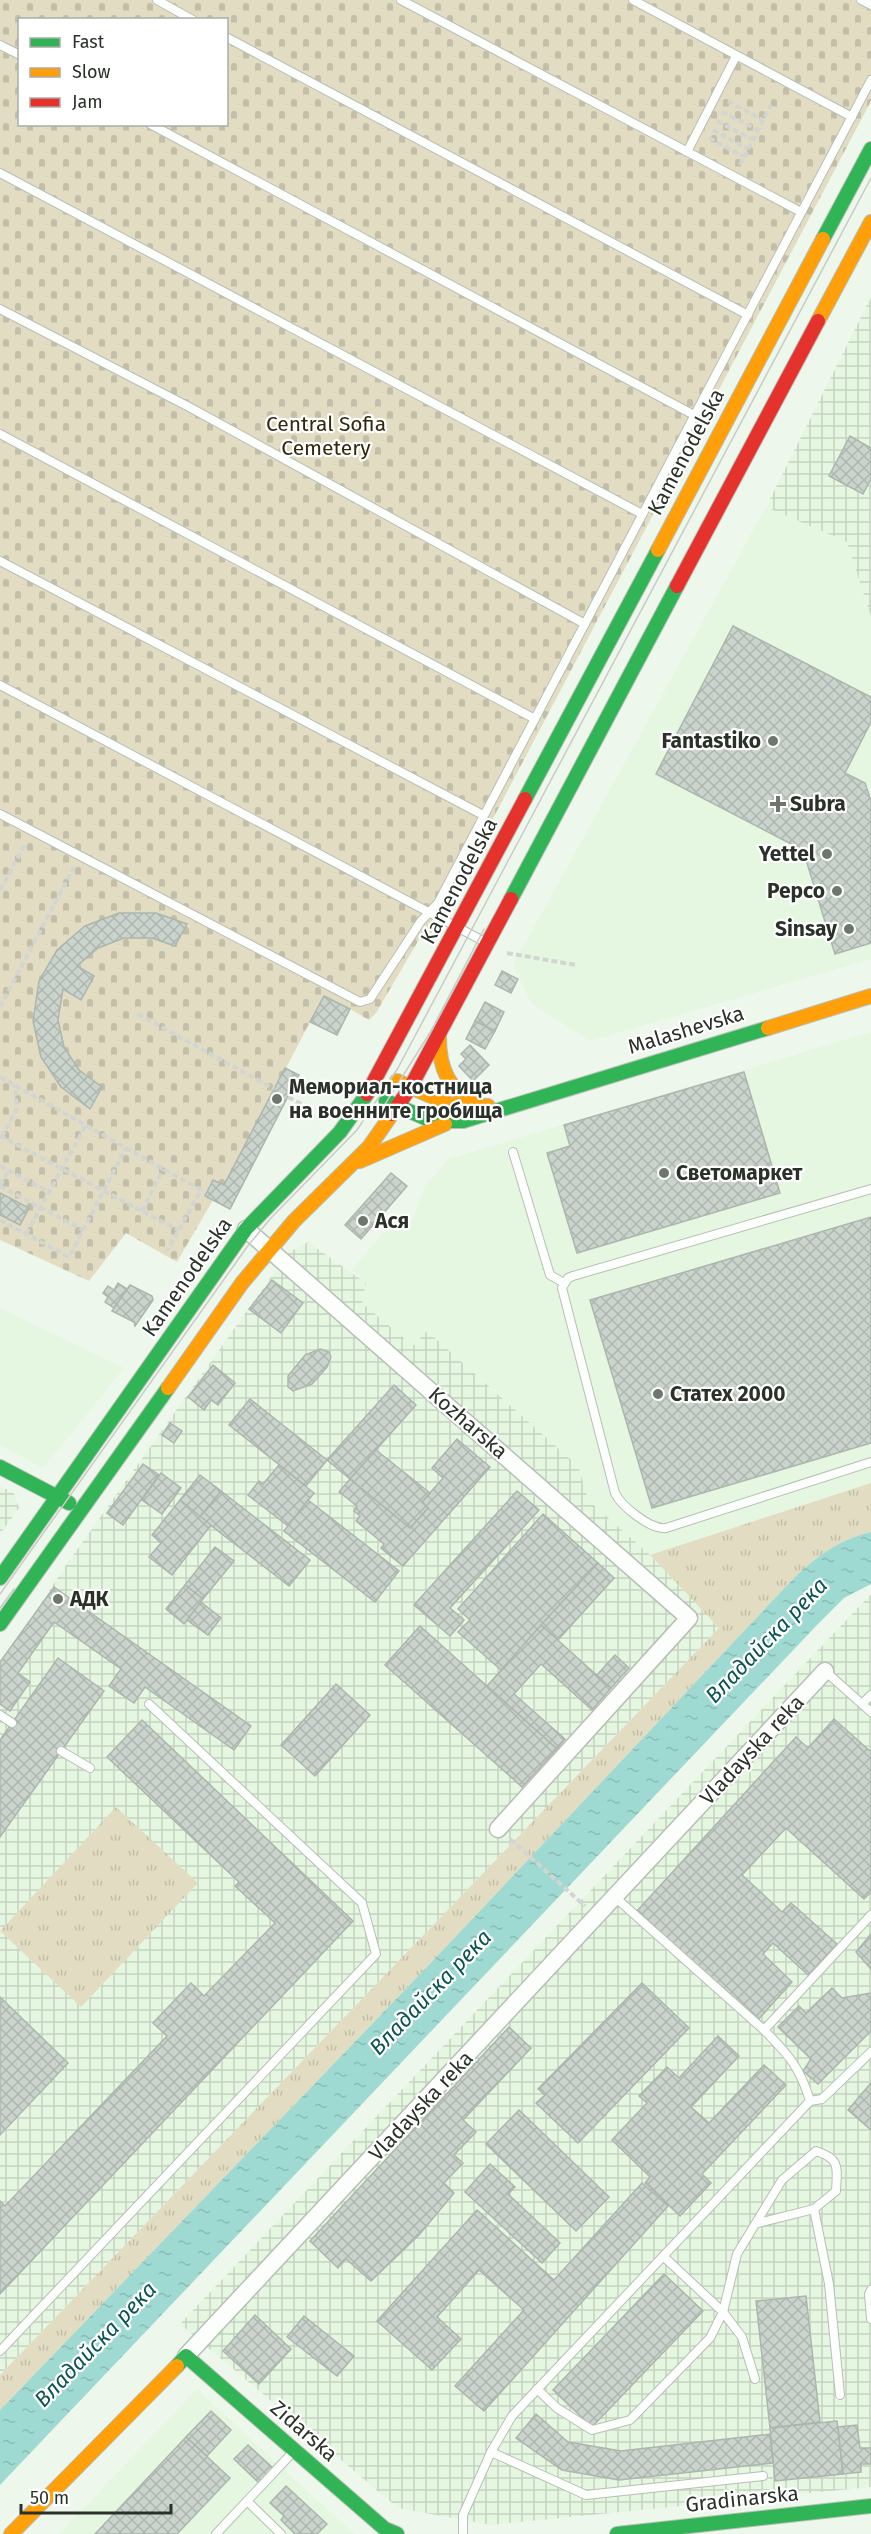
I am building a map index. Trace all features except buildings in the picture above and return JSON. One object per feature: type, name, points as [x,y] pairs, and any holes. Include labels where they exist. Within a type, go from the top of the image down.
[{"type":"street","name":"Kamenodelska","points":[[0,1578],[246,1229],[340,1132],[369,1092],[459,927],[871,149]]},
{"type":"street","points":[[0,1624],[208,1330],[269,1249],[369,1147],[410,1088],[871,222]]},
{"type":"street","name":"Malashevska","points":[[351,1166],[445,1124],[871,996]]},
{"type":"street","points":[[439,1035],[439,1064],[446,1080],[465,1100],[479,1107]]},
{"type":"street","name":"Malashevska","points":[[380,1073],[451,1105],[479,1107],[514,1104]]},
{"type":"street","points":[[369,1092],[417,1117],[445,1124]]},
{"type":"street","name":"Kozharska","points":[[246,1229],[688,1618],[498,1829]]},
{"type":"street","points":[[0,1467],[81,1509]]},
{"type":"street","name":"Vladayska reka","points":[[11,2534],[186,2356],[616,1898],[825,1671]]},
{"type":"street","name":"Zidarska","points":[[186,2356],[385,2529],[397,2534]]},
{"type":"street","name":"Gradinarska","points":[[617,2534],[871,2506]]},
{"type":"lane","points":[[157,0],[189,18]]},
{"type":"lane","points":[[401,0],[801,213]]},
{"type":"lane","points":[[633,0],[852,117]]},
{"type":"lane","points":[[861,0],[871,5]]},
{"type":"lane","points":[[228,38],[748,315]]},
{"type":"lane","points":[[0,45],[18,54]]},
{"type":"lane","points":[[687,152],[736,56]]},
{"type":"lane","points":[[0,814],[360,1002],[370,999],[421,921],[438,903],[871,80]]},
{"type":"lane","points":[[154,126],[694,416]]},
{"type":"lane","points":[[0,173],[642,514]]},
{"type":"lane","points":[[0,309],[201,414],[585,624]]},
{"type":"lane","points":[[0,434],[535,719]]},
{"type":"lane","points":[[0,561],[483,816]]},
{"type":"lane","points":[[0,685],[488,943]]},
{"type":"lane","points":[[513,1152],[550,1275],[564,1282]]},
{"type":"lane","points":[[871,1189],[573,1275],[564,1282],[563,1294],[615,1493],[618,1499],[652,1526],[666,1528],[871,1462]]},
{"type":"lane","points":[[825,1671],[871,1712]]},
{"type":"lane","points":[[862,1704],[871,1695]]},
{"type":"lane","points":[[0,2351],[376,1954],[362,1903],[149,1704]]},
{"type":"lane","points":[[0,1715],[12,1722]]},
{"type":"lane","points":[[61,1751],[90,1768]]},
{"type":"lane","points":[[616,1898],[791,2056],[804,2079],[810,2101]]},
{"type":"lane","points":[[764,2030],[871,1915]]},
{"type":"lane","points":[[463,2534],[463,2515],[491,2452],[512,2416],[810,2101],[822,2099],[871,2052]]},
{"type":"lane","points":[[537,2389],[557,2408],[592,2430],[630,2420],[710,2338],[723,2312],[737,2254],[758,2223],[782,2180],[816,2151],[830,2156],[837,2166],[836,2192],[814,2209],[758,2223]]},
{"type":"lane","points":[[814,2209],[829,2284],[840,2395]]},
{"type":"lane","points":[[663,2256],[723,2312],[742,2337],[755,2379]]},
{"type":"lane","points":[[871,2290],[869,2294],[871,2319]]},
{"type":"lane","points":[[216,2534],[295,2451]]},
{"type":"lane","points":[[491,2452],[586,2495],[763,2476]]},
{"type":"lane","points":[[247,2501],[281,2534]]},
{"type":"path","points":[[716,95],[764,121]]},
{"type":"path","points":[[734,177],[771,105]]},
{"type":"path","points":[[711,106],[758,130]]},
{"type":"path","points":[[702,123],[753,140]]},
{"type":"path","points":[[702,123],[748,149]]},
{"type":"path","points":[[702,123],[744,157]]},
{"type":"path","points":[[0,890],[33,831]]},
{"type":"path","points":[[0,1007],[80,856]]},
{"type":"path","points":[[507,953],[576,965]]},
{"type":"path","points":[[138,1014],[274,1089]]},
{"type":"path","points":[[0,1077],[201,1190],[167,1251]]},
{"type":"path","points":[[15,1085],[17,1108],[1,1137],[178,1230]]},
{"type":"path","points":[[288,1097],[313,1110]]},
{"type":"path","points":[[26,1234],[86,1125]]},
{"type":"path","points":[[0,1220],[69,1257],[126,1148]]},
{"type":"path","points":[[0,1166],[49,1192]]},
{"type":"path","points":[[142,1211],[163,1168]]},
{"type":"path","points":[[9,1170],[0,1186],[83,1230]]},
{"type":"path","points":[[523,1849],[586,1908]]},
{"type":"shaded area","points":[[871,297],[871,617],[847,542],[766,507]]},
{"type":"shaded area","points":[[766,507],[847,542],[871,617],[871,959],[590,1041],[531,1003],[513,965]]},
{"type":"shaded area","points":[[871,1032],[871,1483],[650,1555],[589,1501],[578,1466],[428,1331],[413,1346],[361,1303],[366,1283],[352,1270],[383,1233],[400,1227],[414,1217],[425,1186],[449,1159]]},
{"type":"shaded area","points":[[308,1242],[366,1283],[362,1303],[413,1346],[427,1331],[578,1466],[589,1501],[650,1555],[719,1628],[0,2375],[0,1666],[64,1568],[289,1252]]},
{"type":"shaded area","points":[[0,1308],[124,1368],[43,1468],[0,1445]]},
{"type":"shaded area","points":[[0,1486],[14,1493],[19,1508],[0,1534]]},
{"type":"shaded area","points":[[871,1594],[871,2487],[491,2525],[398,2508],[180,2324]]},
{"type":"shaded area","points":[[197,2389],[354,2534],[59,2534]]},
{"type":"green space","name":"Central Sofia Cemetery","points":[[0,0],[871,0],[871,101],[430,938],[421,936],[376,1013],[369,1020],[350,1009],[337,1035],[310,1022],[286,1068],[299,1075],[230,1209],[213,1200],[177,1262],[126,1233],[89,1281],[0,1240]]},
{"type":"green space","points":[[871,1483],[871,1532],[838,1544],[793,1579],[425,1969],[0,2410],[0,2375],[719,1628],[650,1555]]},
{"type":"green space","points":[[116,1807],[198,1883],[81,2007],[0,1931]]},
{"type":"water","name":"Владайска река","points":[[871,1532],[871,1584],[844,1598],[817,1625],[0,2485],[0,2410],[425,1969],[793,1579],[838,1544]]},
{"type":"tram line","points":[[0,1594],[247,1247],[270,1219],[357,1130],[398,1068],[871,178]]},
{"type":"tram line","points":[[382,1109],[431,1031],[484,929]]},
{"type":"tram line","points":[[0,1608],[14,1589]]},
{"type":"traffic: fast","points":[[823,239],[871,149]]},
{"type":"traffic: fast","points":[[525,799],[658,550]]},
{"type":"traffic: fast","points":[[511,899],[677,586]]},
{"type":"traffic: fast","points":[[386,1101],[432,1121],[463,1121],[768,1028]]},
{"type":"traffic: fast","points":[[0,1578],[246,1229],[340,1132],[367,1094]]},
{"type":"traffic: fast","points":[[0,1624],[168,1388]]},
{"type":"traffic: fast","points":[[0,1467],[69,1503]]},
{"type":"traffic: fast","points":[[177,2366],[186,2356],[385,2529],[397,2534]]},
{"type":"traffic: fast","points":[[617,2534],[871,2506]]},
{"type":"traffic: slow","points":[[818,321],[871,222]]},
{"type":"traffic: slow","points":[[658,550],[823,239]]},
{"type":"traffic: slow","points":[[768,1028],[871,996]]},
{"type":"traffic: slow","points":[[439,1037],[441,1059],[448,1078],[460,1093],[478,1106]]},
{"type":"traffic: slow","points":[[397,1081],[451,1105],[488,1106]]},
{"type":"traffic: slow","points":[[168,1388],[242,1283],[294,1221],[369,1147],[392,1114]]},
{"type":"traffic: slow","points":[[360,1161],[445,1124]]},
{"type":"traffic: slow","points":[[11,2534],[177,2366]]},
{"type":"traffic: jam","points":[[677,586],[818,321]]},
{"type":"traffic: jam","points":[[367,1094],[525,799]]},
{"type":"traffic: jam","points":[[392,1114],[410,1088],[511,899]]},
{"type":"place","name":"Fantastiko","points":[[773,741]]},
{"type":"place","name":"Subra","points":[[778,804]]},
{"type":"place","name":"Yettel","points":[[827,854]]},
{"type":"place","name":"Pepco","points":[[837,891]]},
{"type":"place","name":"Sinsay","points":[[849,929]]},
{"type":"place","name":"Мемориал-костница на военните гробища","points":[[277,1099]]},
{"type":"place","name":"Светомаркет","points":[[664,1173]]},
{"type":"place","name":"Ася","points":[[363,1221]]},
{"type":"place","name":"Статех 2000","points":[[658,1394]]},
{"type":"place","name":"АДК","points":[[58,1599]]}]
